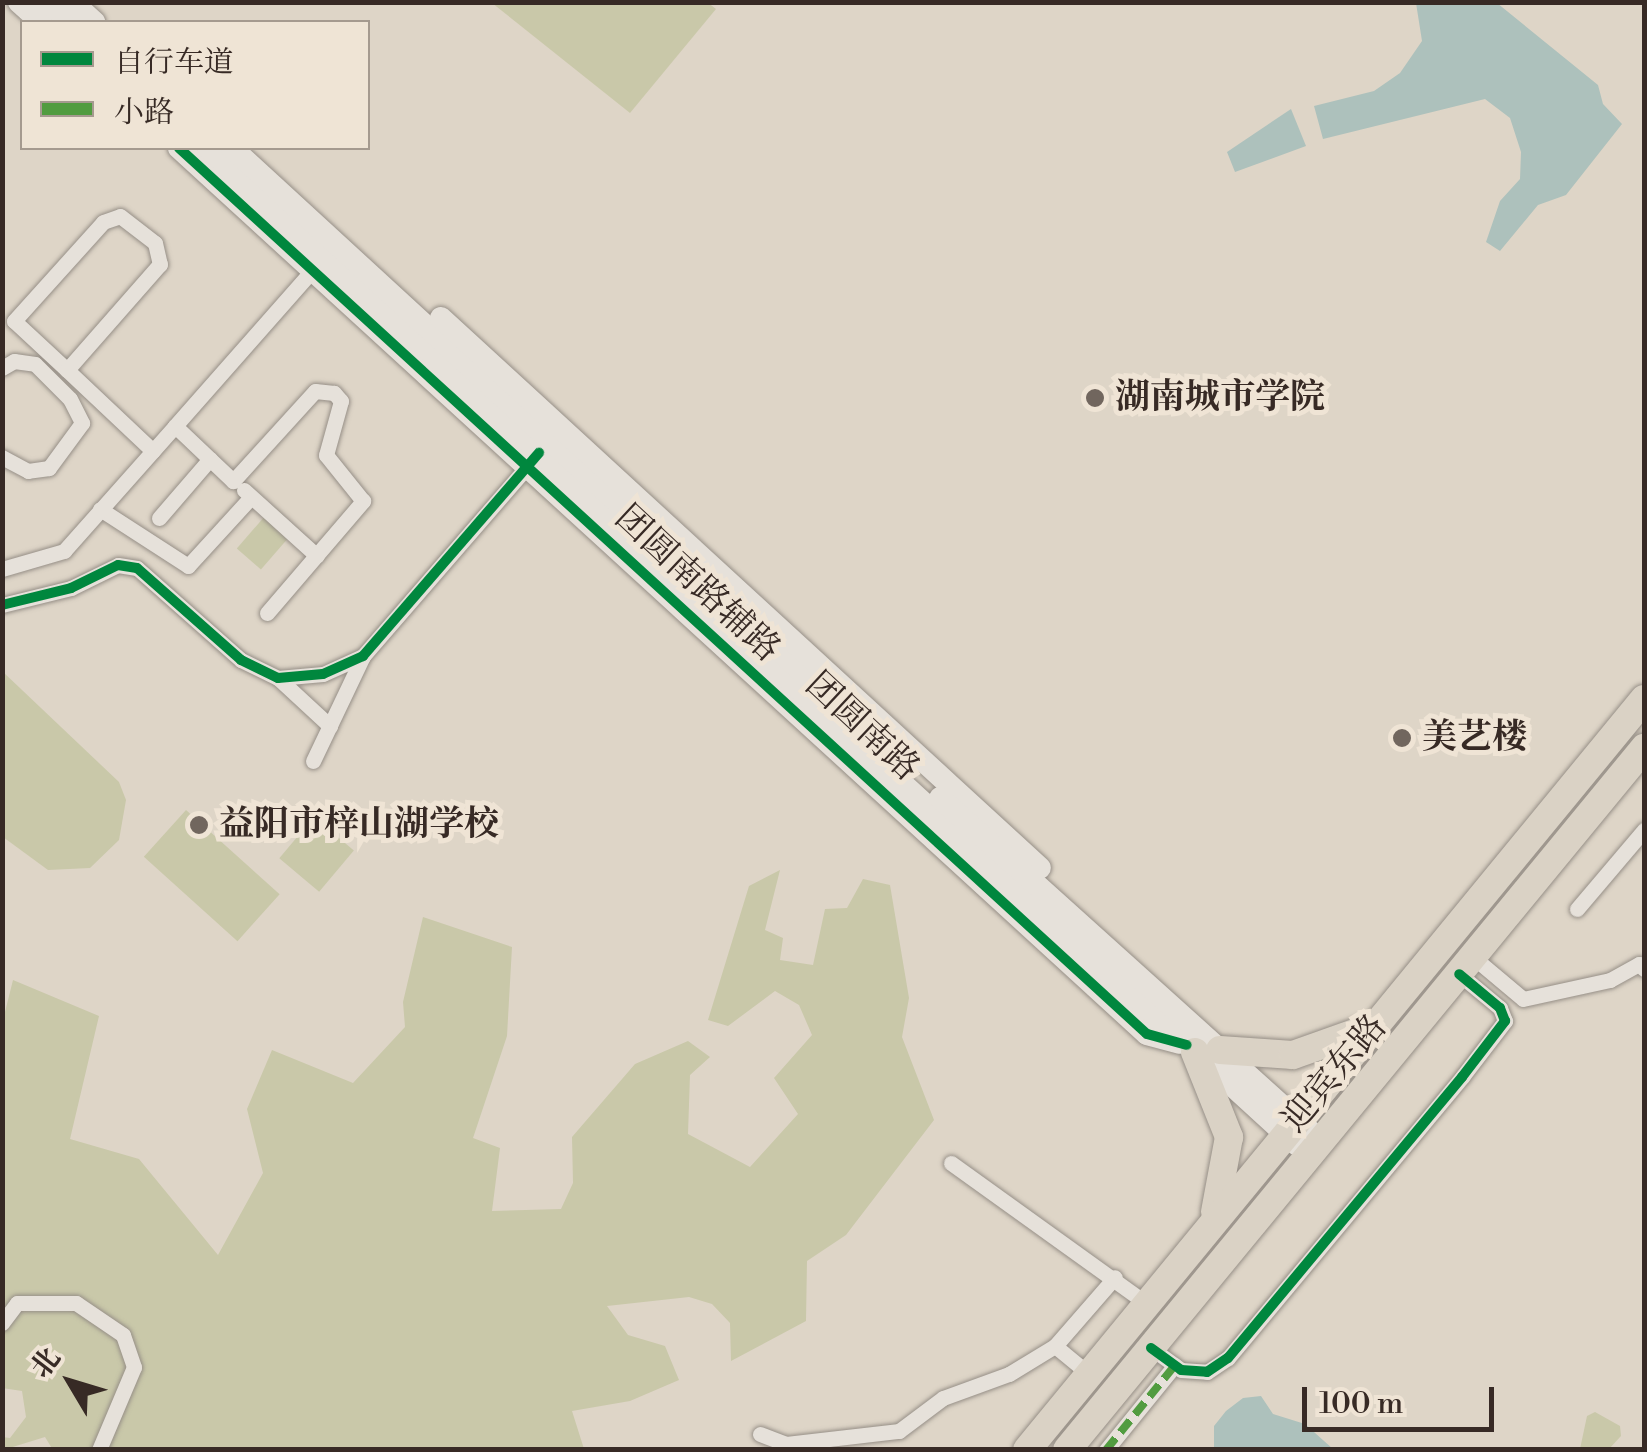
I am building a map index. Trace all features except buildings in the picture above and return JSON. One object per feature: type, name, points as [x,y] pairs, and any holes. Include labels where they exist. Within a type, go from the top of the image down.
[{"type":"highway","name":"迎宾东路","points":[[1026,1450],[1644,699]]},
{"type":"highway","name":"迎宾东路","points":[[1067,1450],[1644,748]]},
{"type":"highway","points":[[1211,1225],[1229,1137],[1204,1048],[1293,1055],[1334,1046],[1376,1024]]},
{"type":"main road","points":[[19,2],[39,20]]},
{"type":"main road","points":[[48,2],[68,20]]},
{"type":"main road","points":[[72,2],[92,20]]},
{"type":"main road","points":[[92,2],[112,20]]},
{"type":"main road","points":[[181,150],[320,262]]},
{"type":"main road","name":"团圆南路","points":[[210,150],[320,262],[533,460],[1204,1048]]},
{"type":"main road","name":"团圆南路","points":[[234,150],[1314,1147]]},
{"type":"main road","name":"团圆南路辅路","points":[[255,150],[1214,1028],[1204,1048]]},
{"type":"street","points":[[67,370],[160,264],[156,243],[128,220],[112,216],[8,316],[152,451]]},
{"type":"street","points":[[2,569],[64,551],[320,262]]},
{"type":"street","points":[[2,368],[14,361],[35,364],[70,399],[82,422],[48,468],[28,471],[2,456]]},
{"type":"street","points":[[234,481],[315,392],[334,393],[343,409],[328,435],[326,455],[363,501],[266,613]]},
{"type":"street","points":[[174,426],[317,556]]},
{"type":"street","points":[[158,518],[210,459]]},
{"type":"street","points":[[313,761],[363,656],[533,460]]},
{"type":"street","points":[[100,510],[188,566],[251,496]]},
{"type":"street","points":[[2,605],[72,588],[118,565],[137,568],[241,660],[278,678],[330,726]]},
{"type":"street","points":[[278,678],[323,674],[363,656]]},
{"type":"street","points":[[1577,909],[1644,830]]},
{"type":"street","points":[[1466,966],[1522,999],[1610,980],[1643,964]]},
{"type":"street","points":[[1151,1348],[1174,1365],[1207,1372],[1228,1358],[1505,1021],[1500,1008],[1466,966]]},
{"type":"street","points":[[951,1163],[1147,1304]]},
{"type":"street","points":[[760,1434],[786,1444],[899,1431],[943,1398],[1009,1374],[1055,1346],[1114,1277]]},
{"type":"street","points":[[2,1322],[17,1303],[76,1303],[123,1335],[134,1367],[99,1450]]},
{"type":"street","points":[[1055,1346],[1089,1374]]},
{"type":"street","points":[[1106,1450],[1174,1365]]},
{"type":"green space","points":[[707,2],[716,9],[630,113],[492,3]]},
{"type":"green space","points":[[265,516],[289,537],[261,569],[237,548]]},
{"type":"green space","points":[[2,671],[119,782],[126,800],[119,840],[90,868],[48,870],[3,837]]},
{"type":"green space","points":[[186,810],[280,894],[237,941],[144,857]]},
{"type":"green space","points":[[314,817],[354,850],[319,892],[279,858]]},
{"type":"green space","points":[[780,870],[765,930],[783,938],[780,960],[813,965],[825,909],[847,908],[863,879],[890,885],[909,998],[902,1037],[934,1120],[846,1235],[807,1261],[806,1321],[731,1361],[730,1323],[712,1304],[689,1297],[607,1306],[628,1335],[665,1346],[679,1380],[630,1401],[572,1411],[584,1449],[53,1450],[45,1437],[3,1450],[2,1437],[10,1438],[26,1417],[22,1391],[2,1388],[2,1024],[13,980],[99,1016],[70,1139],[139,1159],[218,1255],[263,1173],[247,1109],[272,1050],[353,1083],[405,1027],[403,1002],[423,917],[512,947],[507,1036],[473,1138],[500,1148],[492,1211],[561,1209],[573,1183],[572,1137],[635,1064],[688,1041],[710,1057],[690,1075],[688,1134],[750,1167],[798,1114],[774,1078],[812,1035],[799,1005],[775,991],[728,1026],[708,1020],[749,886]]},
{"type":"green space","points":[[1595,1412],[1620,1426],[1621,1436],[1609,1449],[1580,1449],[1587,1416]]},
{"type":"shaded area","points":[[1416,3],[1497,3],[1598,85],[1603,104],[1622,124],[1566,195],[1538,205],[1500,251],[1486,242],[1500,201],[1520,179],[1521,152],[1510,118],[1485,99],[1323,139],[1314,106],[1374,91],[1400,73],[1422,41]]},
{"type":"shaded area","points":[[1291,109],[1306,146],[1235,172],[1227,152]]},
{"type":"shaded area","points":[[1261,1396],[1273,1414],[1305,1424],[1333,1449],[1214,1449],[1214,1426],[1226,1411],[1243,1398]]},
{"type":"marked path","points":[[1106,1450],[1175,1365]]},
{"type":"cycle path","points":[[181,150],[1147,1034],[1187,1045]]},
{"type":"cycle path","points":[[2,605],[71,588],[118,565],[137,568],[241,660],[278,678],[323,674],[363,656],[539,453]]},
{"type":"cycle path","points":[[1151,1348],[1181,1370],[1207,1372],[1228,1358],[1462,1077],[1505,1021],[1500,1008],[1459,974]]},
{"type":"place","name":"湖南城市学院","points":[[1095,398]]},
{"type":"place","name":"美艺楼","points":[[1402,738]]},
{"type":"place","name":"益阳市梓山湖学校","points":[[199,825]]}]
